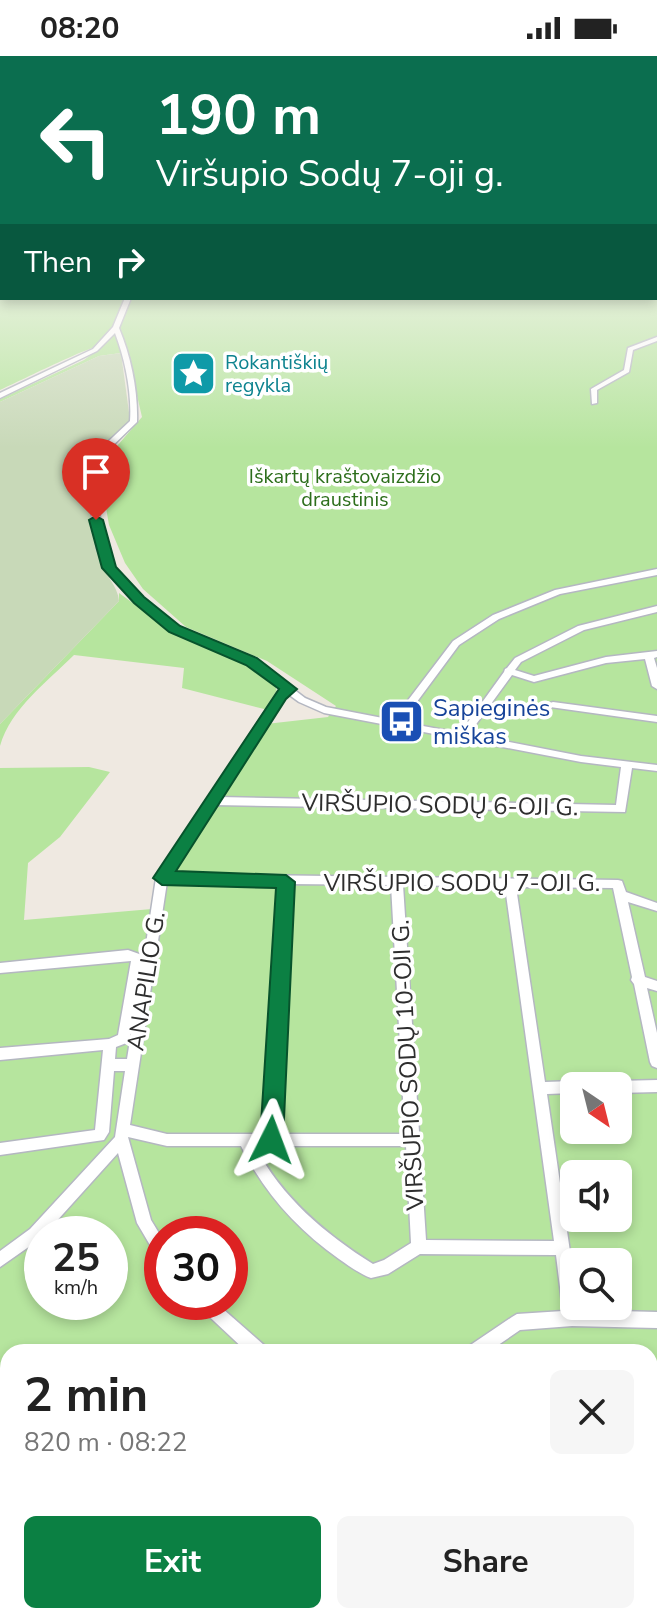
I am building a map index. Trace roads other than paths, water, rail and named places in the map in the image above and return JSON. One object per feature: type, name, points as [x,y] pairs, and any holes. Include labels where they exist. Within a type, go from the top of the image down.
[{"type":"street","points":[[0,396],[88,355],[116,328],[127,301]]},
{"type":"street","points":[[116,328],[124,348],[135,414],[130,426],[99,455],[89,474],[106,561],[124,587],[175,629],[251,661],[324,710],[462,737],[657,768]]},
{"type":"street","points":[[594,403],[594,389],[627,371],[630,349],[657,339]]},
{"type":"street","points":[[395,724],[456,643],[496,617],[558,592],[657,572]]},
{"type":"street","points":[[462,737],[508,671],[523,657],[575,630],[657,609]]},
{"type":"street","points":[[508,671],[534,679],[606,660],[653,655],[656,680]]},
{"type":"street","name":"ANAPILIO G.","points":[[123,1135],[162,878],[280,695],[289,689]]},
{"type":"street","points":[[553,705],[657,719]]},
{"type":"street","name":"VIRŠUPIO SODŲ 6-OJI G.","points":[[213,801],[621,809],[627,764]]},
{"type":"street","name":"VIRŠUPIO SODŲ 7-OJI G.","points":[[162,878],[286,882],[510,882],[619,890],[657,907]]},
{"type":"street","points":[[271,1140],[286,882]]},
{"type":"street","points":[[245,1140],[254,1162],[275,1191],[312,1229],[345,1255],[377,1272],[404,1252],[419,1247],[562,1248],[510,882]]},
{"type":"street","name":"VIRŠUPIO SODŲ 10-OJI G.","points":[[397,883],[419,1247]]},
{"type":"street","points":[[619,890],[657,1062]]},
{"type":"street","points":[[0,968],[128,955],[138,958],[124,1038],[110,1044],[0,1054]]},
{"type":"street","points":[[637,980],[657,986]]},
{"type":"street","points":[[0,1149],[99,1136],[104,1123],[110,1044]]},
{"type":"street","points":[[107,1065],[133,1065]]},
{"type":"street","points":[[632,1087],[657,1086]]},
{"type":"street","points":[[538,1088],[560,1087]]},
{"type":"street","points":[[123,1135],[157,1139],[411,1140]]},
{"type":"street","points":[[123,1135],[144,1223]]},
{"type":"street","points":[[0,1260],[35,1234],[123,1135]]},
{"type":"street","points":[[486,1344],[517,1322],[560,1319]]},
{"type":"street","points":[[632,1319],[657,1320]]},
{"type":"street","points":[[224,1320],[250,1344]]},
{"type":"place","name":"Rokantiškių regykla","points":[[194,373]]},
{"type":"place","name":"Sapieginės miškas","points":[[402,722]]},
{"type":"park label","name":"Iškartų kraštovaizdžio draustinis","points":[[345,488]]}]
